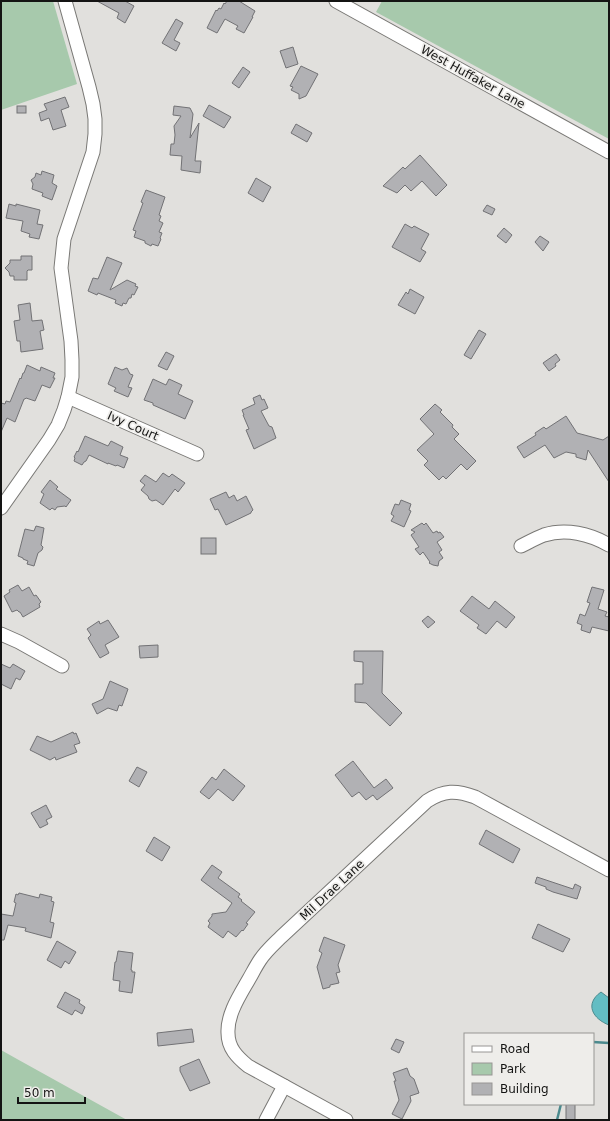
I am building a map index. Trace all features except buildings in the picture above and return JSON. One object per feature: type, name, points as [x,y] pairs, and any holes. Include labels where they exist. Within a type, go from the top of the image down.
[{"type":"street","points":[[1,508],[49,440],[60,420],[68,397],[72,377],[71,341],[62,283],[62,253],[64,239],[93,152],[95,119],[89,87],[65,1]]},
{"type":"street","name":"West Huffaker Lane","points":[[336,1],[609,152]]},
{"type":"street","name":"Ivy Court","points":[[68,397],[197,454]]},
{"type":"street","points":[[521,546],[535,538],[559,532],[589,536],[609,545]]},
{"type":"street","points":[[1,634],[19,642],[62,666]]},
{"type":"street","name":"Mil Drae Lane","points":[[346,1120],[248,1066],[233,1052],[229,1043],[228,1033],[230,1019],[237,1000],[260,959],[270,948],[427,801],[436,795],[443,793],[463,793],[474,797],[609,870]]},
{"type":"street","points":[[266,1120],[284,1086]]},
{"type":"green space","points":[[1,1],[53,1],[77,84],[1,110]]},
{"type":"green space","points":[[382,1],[609,1],[609,139],[376,12]]},
{"type":"green space","points":[[1,1050],[17,1059],[127,1120],[1,1120]]},
{"type":"water","points":[[601,992],[609,998],[609,1025],[599,1019],[593,1011],[593,1001]]},
{"type":"waterway","points":[[594,1042],[609,1043]]},
{"type":"waterway","points":[[557,1120],[561,1105]]}]
